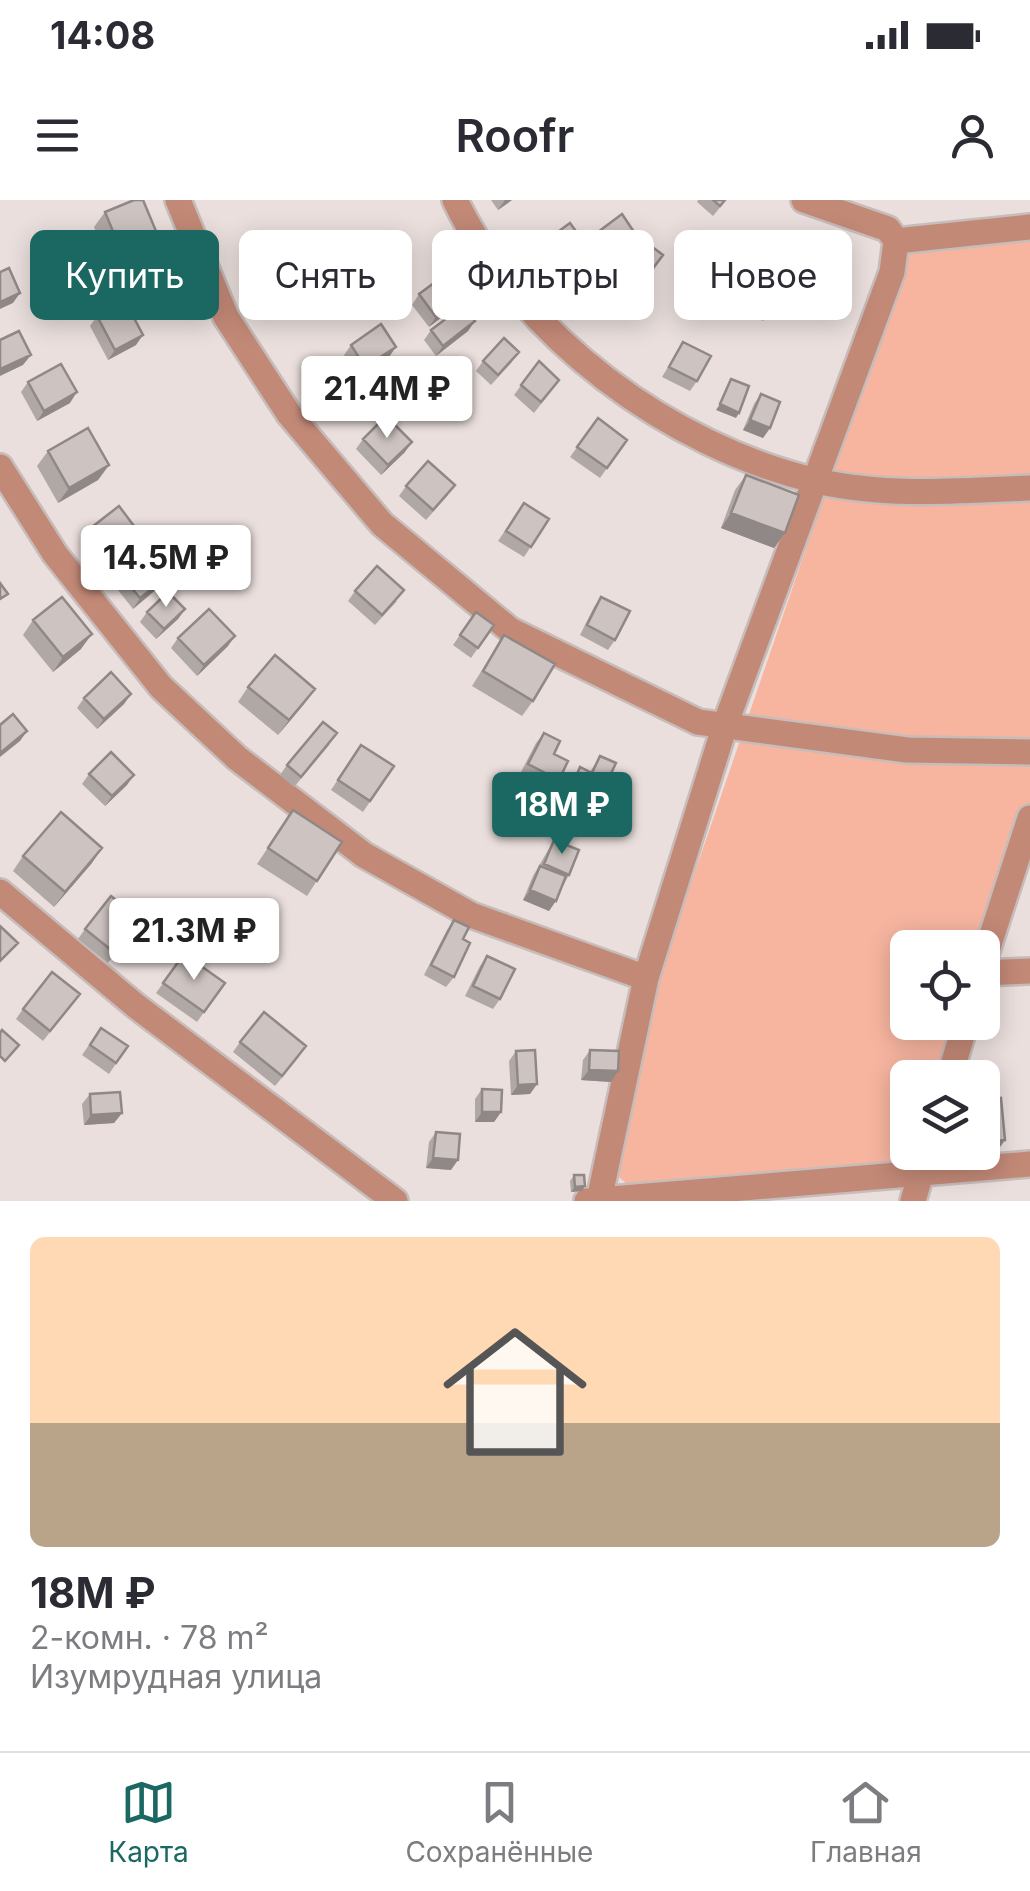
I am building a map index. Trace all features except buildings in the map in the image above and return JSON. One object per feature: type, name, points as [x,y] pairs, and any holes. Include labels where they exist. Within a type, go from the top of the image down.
[{"type":"street","points":[[178,200],[226,316],[288,414],[382,524],[510,630],[698,722],[907,750],[1030,752]]},
{"type":"street","points":[[455,200],[505,278],[545,327],[602,378],[668,422],[722,449],[817,481],[939,492],[1030,488]]},
{"type":"street","points":[[599,1200],[646,978],[726,724],[892,272],[896,241],[888,229],[808,201]]},
{"type":"street","points":[[896,241],[1030,227]]},
{"type":"street","points":[[0,468],[55,554],[150,674],[237,758],[364,856],[471,915],[646,978]]},
{"type":"street","points":[[995,930],[1030,818]]},
{"type":"street","points":[[0,892],[136,1006],[395,1201]]},
{"type":"street","points":[[1000,971],[1030,972]]},
{"type":"street","points":[[1000,1164],[1030,1164]]},
{"type":"street","points":[[587,1201],[890,1167]]},
{"type":"street","points":[[913,1201],[922,1170]]},
{"type":"shaded area","points":[[1030,236],[1030,805],[988,930],[890,930],[890,1040],[951,1040],[945,1060],[890,1060],[890,1167],[627,1184],[612,1171],[655,988],[911,243]]}]
